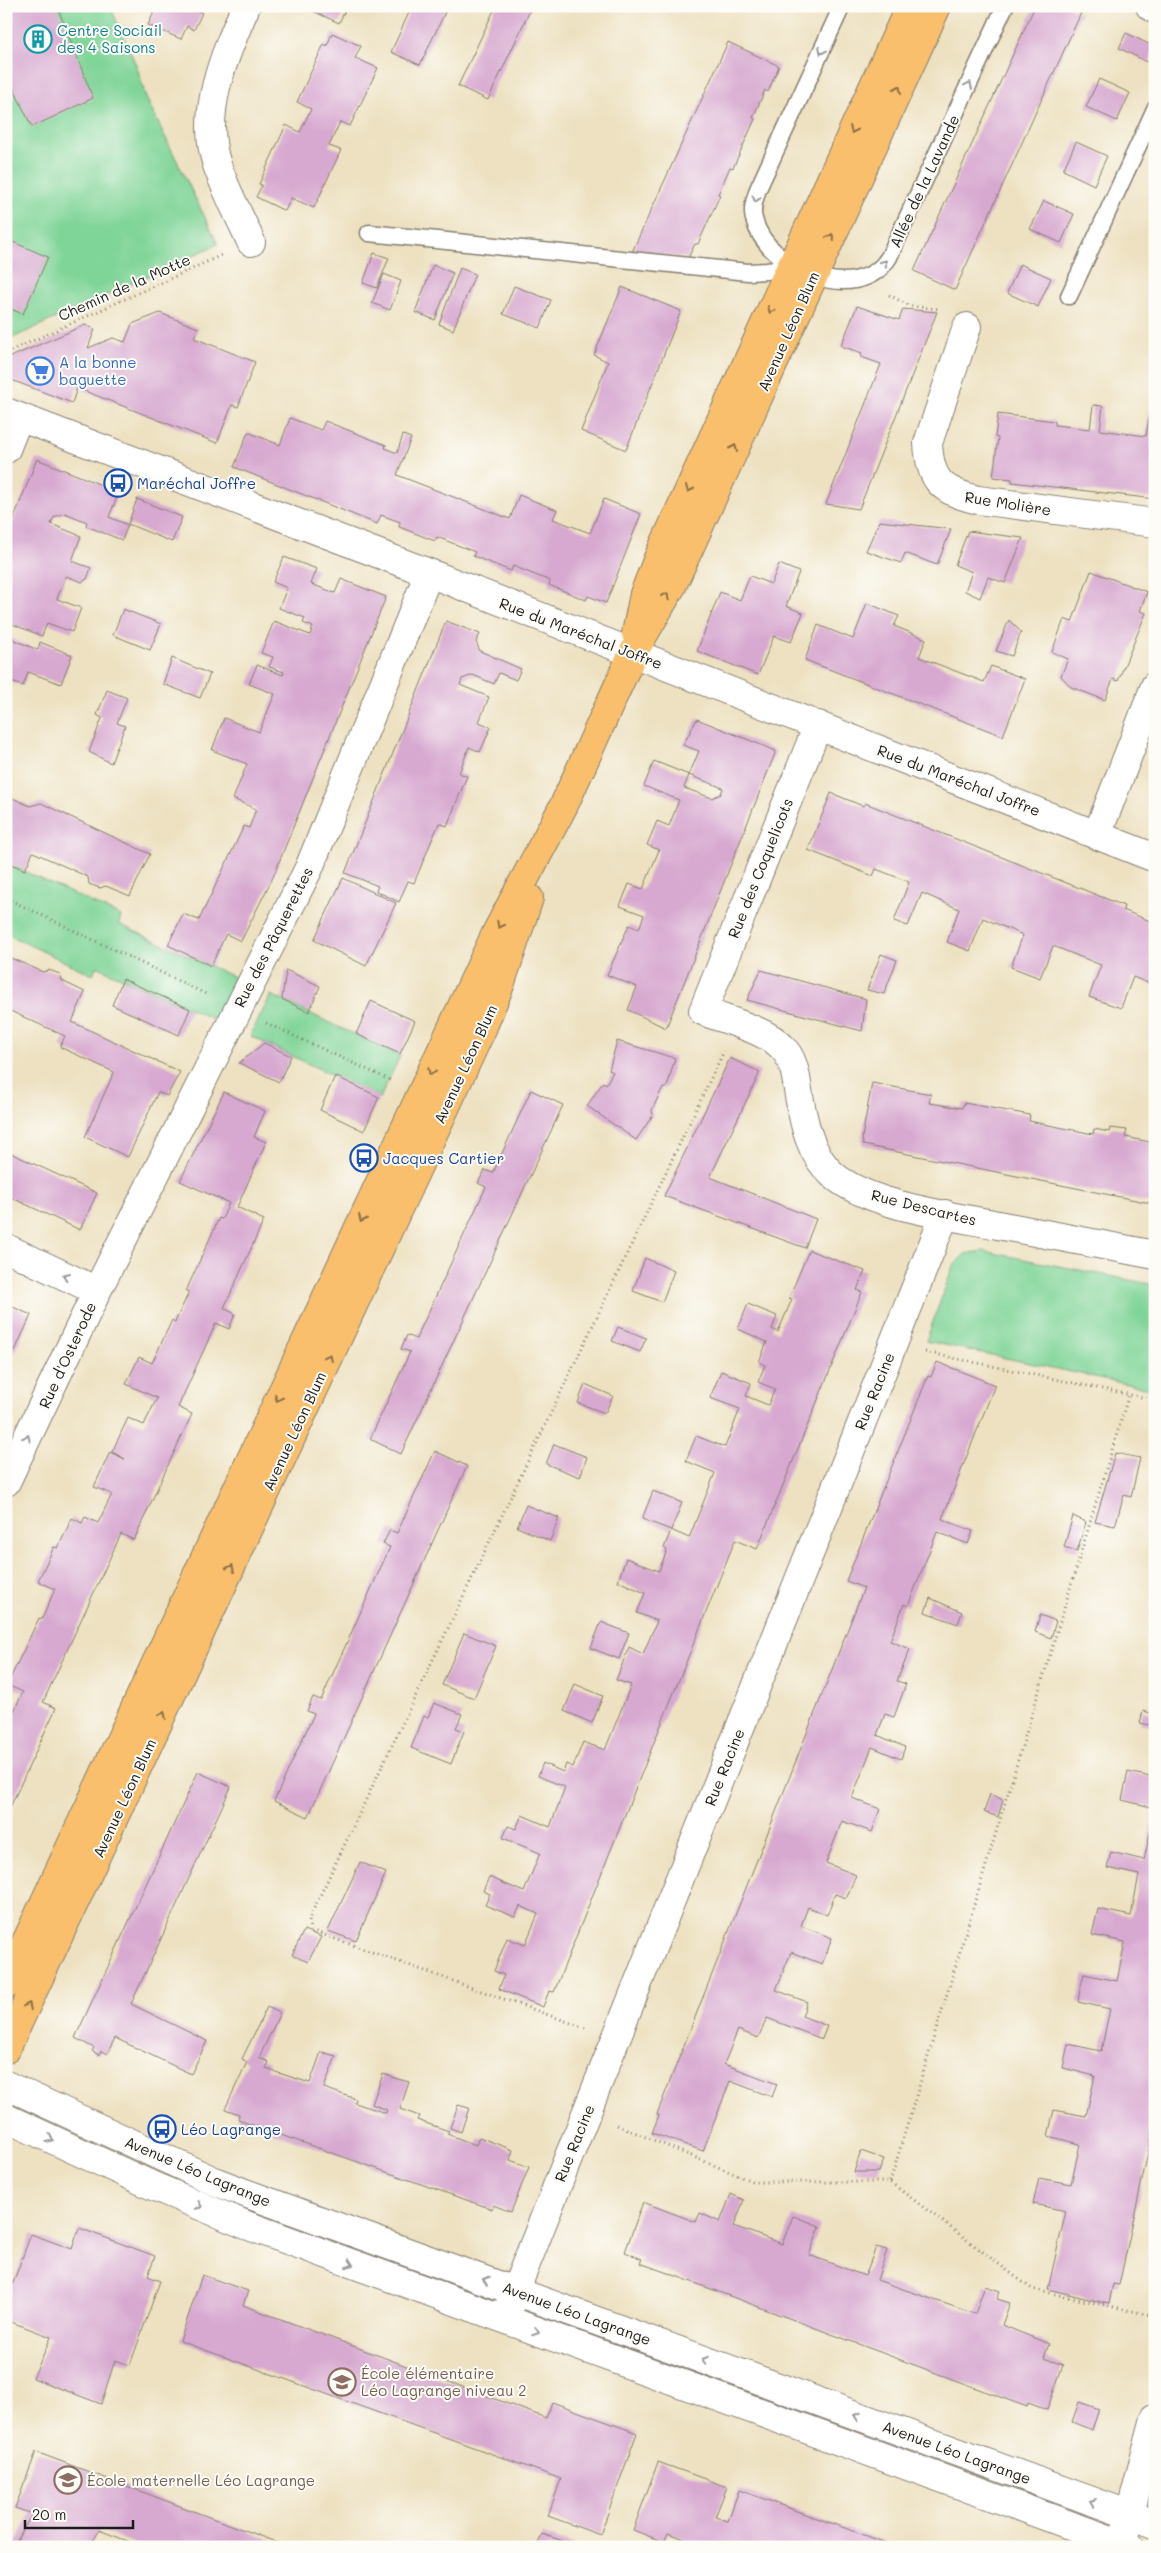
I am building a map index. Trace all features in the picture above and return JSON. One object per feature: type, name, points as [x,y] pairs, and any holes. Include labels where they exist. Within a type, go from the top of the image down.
[{"type":"main road","name":"Avenue Léon Blum","points":[[802,270],[910,6]]},
{"type":"main road","name":"Avenue Léon Blum","points":[[6,1985],[497,931],[564,805],[633,653],[640,610],[650,578],[802,270],[937,6]]},
{"type":"main road","name":"Avenue Léon Blum","points":[[6,2049],[482,1028],[564,805]]},
{"type":"street","points":[[246,6],[224,55],[210,115],[217,163],[251,242]]},
{"type":"street","points":[[1150,6],[1155,9]]},
{"type":"street","name":"Rue Molière","points":[[967,327],[928,443],[929,462],[933,475],[940,484],[957,495],[978,500],[1155,522]]},
{"type":"street","points":[[6,449],[13,414]]},
{"type":"street","name":"Rue du Maréchal Joffre","points":[[13,414],[633,653],[1155,858]]},
{"type":"street","name":"Rue des Pâquerettes","points":[[97,1291],[309,868],[429,574]]},
{"type":"street","points":[[1096,834],[1155,686]]},
{"type":"street","name":"Rue des Coquelicots","points":[[703,1011],[818,725]]},
{"type":"street","name":"Rue Descartes","points":[[703,1011],[769,1037],[781,1045],[790,1056],[812,1146],[818,1159],[832,1174],[848,1186],[868,1195],[945,1214],[1155,1255]]},
{"type":"street","name":"Rue Racine","points":[[503,2319],[945,1214]]},
{"type":"street","name":"Rue d'Osterode","points":[[6,1248],[97,1291],[6,1482]]},
{"type":"street","name":"Avenue Léo Lagrange","points":[[6,2085],[214,2181],[1143,2520]]},
{"type":"street","name":"Avenue Léo Lagrange","points":[[6,2118],[213,2212],[1126,2545]]},
{"type":"street","points":[[1126,2545],[1143,2520],[1155,2418]]},
{"type":"lane","name":"Avenue Léon Blum","points":[[802,270],[761,237],[754,218],[753,206],[758,189],[842,6]]},
{"type":"lane","name":"Allée de la Lavande","points":[[860,280],[880,269],[894,249],[1005,6]]},
{"type":"lane","points":[[1069,296],[1155,109]]},
{"type":"lane","points":[[369,234],[748,272],[802,270],[830,279],[860,280]]},
{"type":"path","name":"Chemin de la Motte","points":[[6,353],[251,242]]},
{"type":"path","points":[[860,280],[910,306],[963,311],[967,327]]},
{"type":"path","points":[[616,2039],[310,1930],[309,1920],[736,1024]]},
{"type":"path","points":[[892,1345],[1155,1400]]},
{"type":"path","points":[[890,2182],[1128,1394]]},
{"type":"path","points":[[587,2112],[754,2182],[890,2182],[1032,2289],[1155,2316]]},
{"type":"green space","points":[[6,6],[110,6],[137,67],[146,98],[218,244],[6,341]]},
{"type":"green space","points":[[6,863],[121,916],[119,924],[236,978],[215,1020],[96,966],[93,975],[6,934]]},
{"type":"green space","points":[[271,995],[400,1056],[380,1098],[250,1036]]},
{"type":"green space","points":[[983,1251],[1155,1285],[1155,1390],[926,1341],[953,1266],[965,1254]]},
{"type":"building","name":"Centre Sociail des 4 Saisons","points":[[6,6],[57,6],[93,98],[32,127],[6,73]]},
{"type":"building","points":[[141,6],[196,6],[195,10],[202,13],[194,30],[187,26],[181,39],[148,25],[154,12]]},
{"type":"building","points":[[302,6],[347,6],[339,23]]},
{"type":"building","points":[[412,6],[448,6],[420,65],[391,52]]},
{"type":"building","points":[[496,6],[532,6],[488,100],[458,86]]},
{"type":"building","points":[[1035,6],[1066,6],[1081,13],[955,290],[914,271]]},
{"type":"building","points":[[332,33],[361,46],[355,58],[378,68],[350,126],[340,122],[329,146],[341,150],[314,208],[291,198],[285,211],[256,197],[262,185],[259,184],[286,125],[300,132],[311,109],[297,102],[324,44],[327,46]]},
{"type":"building","points":[[1126,33],[1155,47],[1149,63],[1119,48]]},
{"type":"building","points":[[728,42],[779,66],[768,92],[765,90],[753,118],[755,119],[733,168],[730,167],[718,194],[720,195],[698,244],[695,244],[688,258],[632,252]]},
{"type":"building","points":[[1099,79],[1130,93],[1117,121],[1086,107]]},
{"type":"building","points":[[1076,142],[1107,156],[1094,185],[1063,170]]},
{"type":"building","points":[[1044,201],[1074,214],[1061,243],[1030,229]]},
{"type":"building","points":[[6,239],[48,257],[23,314],[6,307]]},
{"type":"building","points":[[374,253],[389,258],[377,288],[363,283]]},
{"type":"building","points":[[1020,264],[1051,278],[1038,307],[1007,293]]},
{"type":"building","points":[[433,265],[453,273],[435,320],[415,312]]},
{"type":"building","points":[[460,268],[475,274],[453,330],[439,324]]},
{"type":"building","points":[[384,274],[401,281],[390,310],[372,303]]},
{"type":"building","points":[[514,286],[551,300],[540,328],[503,314]]},
{"type":"building","points":[[622,287],[681,311],[626,450],[581,431],[608,362],[594,355]]},
{"type":"building","points":[[857,306],[899,320],[903,309],[937,312],[859,509],[826,504],[881,364],[861,357],[862,353],[841,346]]},
{"type":"building","points":[[160,313],[198,328],[194,338],[255,362],[238,407],[232,405],[217,443],[77,388],[72,403],[6,378],[6,359],[85,325],[95,329],[88,348],[113,338],[125,342],[132,324]]},
{"type":"building","points":[[1093,405],[1103,406],[1100,430],[1146,436],[1150,411],[1155,412],[1155,499],[1012,482],[1012,479],[993,477],[998,438],[995,437],[998,414],[1055,421],[1055,425],[1090,429]]},
{"type":"building","points":[[290,418],[321,430],[325,421],[386,445],[385,448],[397,453],[403,435],[411,438],[397,475],[510,519],[519,495],[557,510],[553,519],[590,533],[604,499],[641,514],[606,603],[588,596],[586,600],[549,585],[550,581],[513,566],[511,571],[473,556],[475,552],[437,537],[435,541],[399,527],[400,522],[381,515],[377,524],[234,467],[248,432],[280,445]]},
{"type":"building","points":[[37,459],[119,492],[109,517],[128,525],[122,540],[86,526],[87,522],[65,513],[54,517],[51,524],[81,536],[72,561],[91,568],[87,579],[82,582],[66,576],[57,599],[81,608],[72,632],[47,623],[42,636],[12,624],[9,631],[14,640],[38,650],[40,642],[72,655],[61,684],[28,672],[23,686],[11,682],[6,695],[6,538]]},
{"type":"building","points":[[137,499],[182,517],[172,542],[128,524]]},
{"type":"building","points":[[879,521],[951,529],[937,565],[905,553],[901,563],[866,551]]},
{"type":"building","points":[[968,531],[1023,538],[1005,583],[988,577],[980,598],[965,591],[972,572],[955,565]]},
{"type":"building","points":[[284,557],[317,569],[311,584],[335,593],[341,579],[386,597],[273,877],[241,941],[226,934],[211,966],[168,945],[183,914],[199,920],[244,826],[249,828],[256,809],[233,799],[247,764],[212,750],[224,718],[259,732],[275,694],[249,684],[257,665],[283,675],[284,672],[269,667],[273,657],[261,653],[274,621],[310,635],[313,627],[303,623],[305,618],[279,608],[287,588],[273,582]]},
{"type":"building","points":[[779,564],[799,572],[786,606],[803,613],[791,642],[774,636],[758,675],[697,651],[720,592],[740,600],[750,576],[771,584]]},
{"type":"building","points":[[1091,571],[1147,592],[1140,611],[1146,613],[1118,681],[1113,679],[1105,700],[1071,687],[1061,676],[1068,659],[1052,652],[1064,619],[1072,622]]},
{"type":"building","points":[[867,603],[899,616],[894,626],[926,639],[919,657],[984,682],[991,666],[1025,679],[1003,736],[805,660],[818,625],[853,639]]},
{"type":"building","points":[[123,609],[161,624],[150,650],[113,635]]},
{"type":"building","points":[[1009,620],[1021,632],[1012,656],[996,651]]},
{"type":"building","points":[[446,621],[480,634],[476,642],[480,651],[521,669],[516,680],[499,673],[494,684],[473,675],[462,679],[460,685],[489,697],[479,722],[491,727],[480,752],[469,747],[459,773],[467,776],[447,826],[439,823],[414,883],[408,881],[399,902],[376,891],[378,886],[345,873]]},
{"type":"building","points":[[172,658],[210,674],[200,698],[163,684]]},
{"type":"building","points":[[107,690],[127,698],[117,723],[125,726],[111,763],[89,752],[102,718],[97,715]]},
{"type":"building","points":[[697,719],[776,751],[666,1028],[628,1010],[637,987],[607,975],[629,925],[639,929],[644,915],[620,906],[629,884],[643,889],[659,850],[647,845],[657,821],[669,826],[679,800],[644,786],[654,761],[689,775],[699,751],[683,745]],"holes":[[[689,775],[723,788],[721,794],[712,798],[684,788]]]},
{"type":"building","points":[[831,793],[863,806],[865,803],[1092,893],[1124,906],[1123,910],[1155,923],[1155,986],[1133,977],[1121,1008],[1089,997],[1101,965],[1053,946],[1040,978],[1011,967],[1023,935],[983,918],[970,951],[947,942],[959,909],[922,893],[908,926],[894,921],[909,882],[876,869],[873,876],[808,850]]},
{"type":"building","points":[[6,795],[30,806],[41,803],[150,854],[130,896],[106,886],[100,888],[89,884],[88,877],[33,852],[25,870],[6,862]]},
{"type":"building","points":[[343,878],[396,903],[366,966],[314,940]]},
{"type":"building","points":[[881,954],[897,960],[884,994],[867,990]]},
{"type":"building","points":[[6,956],[43,972],[49,970],[60,974],[62,981],[85,992],[72,1022],[180,1072],[167,1096],[158,1092],[128,1157],[85,1137],[114,1072],[60,1047],[65,1036],[6,1009]]},
{"type":"building","points":[[286,970],[320,986],[309,1012],[282,999]]},
{"type":"building","points":[[761,970],[866,999],[862,1031],[747,1000]]},
{"type":"building","points":[[123,979],[190,1009],[179,1035],[112,1005]]},
{"type":"building","points":[[371,1001],[415,1021],[400,1054],[356,1034]]},
{"type":"building","points":[[617,1041],[675,1058],[667,1087],[662,1089],[652,1110],[653,1115],[636,1140],[587,1106],[603,1082],[606,1084],[613,1072],[609,1070]]},
{"type":"building","points":[[264,1043],[291,1056],[279,1082],[239,1063]]},
{"type":"building","points":[[730,1058],[760,1072],[710,1177],[816,1219],[805,1248],[664,1196]]},
{"type":"building","points":[[335,1076],[379,1097],[364,1131],[320,1110]]},
{"type":"building","points":[[872,1083],[931,1094],[929,1103],[962,1108],[964,1103],[1030,1115],[1029,1121],[1093,1134],[1094,1129],[1109,1132],[1110,1128],[1127,1130],[1125,1137],[1155,1143],[1155,1204],[863,1145],[862,1137]]},
{"type":"building","points":[[531,1090],[563,1105],[401,1454],[370,1439],[410,1352],[401,1349],[407,1335],[416,1339],[486,1187],[478,1183],[485,1170],[493,1173]]},
{"type":"building","points":[[224,1092],[265,1111],[254,1137],[266,1142],[237,1207],[264,1220],[224,1308],[235,1314],[229,1329],[216,1323],[178,1407],[192,1414],[134,1540],[121,1534],[43,1702],[56,1708],[6,1816],[6,1720],[9,1721],[23,1692],[7,1685],[39,1618],[42,1619],[55,1589],[38,1581],[54,1547],[58,1548],[72,1518],[82,1523],[85,1517],[98,1523],[112,1494],[94,1487],[110,1452],[125,1459],[112,1452],[128,1418],[144,1425],[157,1398],[126,1384],[139,1357],[152,1363],[172,1320],[175,1322],[189,1292],[186,1291],[219,1218],[222,1219],[229,1203],[180,1181]]},
{"type":"building","points":[[6,1151],[97,1193],[80,1230],[6,1195]]},
{"type":"building","points":[[809,1250],[865,1271],[857,1290],[862,1292],[757,1549],[735,1540],[554,1992],[549,1991],[543,2007],[499,1989],[504,1975],[494,1971],[507,1938],[525,1945],[538,1914],[520,1906],[515,1917],[485,1905],[490,1894],[483,1891],[489,1877],[524,1892],[540,1853],[503,1838],[508,1826],[516,1829],[522,1815],[550,1827],[565,1787],[538,1776],[543,1763],[563,1772],[566,1764],[573,1767],[583,1742],[605,1750],[631,1685],[616,1680],[629,1647],[643,1654],[657,1621],[637,1613],[645,1593],[618,1581],[626,1558],[659,1571],[667,1550],[664,1548],[671,1530],[689,1538],[715,1473],[686,1461],[696,1436],[725,1447],[740,1409],[710,1398],[721,1371],[751,1383],[746,1396],[768,1405],[775,1389],[758,1382],[765,1365],[759,1362],[767,1342],[738,1329],[748,1304],[777,1316],[772,1329],[778,1332],[792,1299],[789,1298]]},
{"type":"building","points":[[645,1258],[674,1271],[662,1302],[633,1291]]},
{"type":"building","points":[[6,1304],[31,1315],[14,1353],[6,1349]]},
{"type":"building","points":[[618,1327],[646,1338],[640,1352],[612,1341]]},
{"type":"building","points":[[937,1362],[995,1385],[942,1519],[973,1531],[968,1544],[937,1532],[908,1606],[904,1604],[890,1641],[910,1649],[897,1681],[906,1684],[894,1717],[885,1714],[877,1735],[905,1747],[901,1759],[872,1747],[852,1798],[880,1809],[872,1832],[842,1821],[826,1863],[856,1875],[846,1898],[835,1894],[827,1915],[808,1907],[801,1926],[832,1938],[827,1952],[822,1964],[791,1952],[776,1990],[807,2002],[802,2016],[827,2026],[822,2039],[767,2018],[758,2038],[738,2030],[724,2064],[777,2084],[772,2097],[730,2081],[703,2151],[652,2133],[659,2115],[657,2114],[864,1588],[846,1581],[928,1376],[931,1377]]},
{"type":"building","points":[[585,1384],[613,1396],[605,1413],[578,1403]]},
{"type":"building","points":[[554,1444],[587,1457],[580,1477],[546,1464]]},
{"type":"building","points":[[435,1451],[467,1466],[308,1817],[274,1801],[314,1714],[307,1711],[313,1697],[321,1700],[390,1547],[383,1544],[390,1530],[397,1533]]},
{"type":"building","points":[[1115,1453],[1140,1458],[1131,1497],[1124,1495],[1115,1526],[1095,1522]]},
{"type":"building","points":[[653,1491],[682,1503],[671,1530],[642,1519]]},
{"type":"building","points":[[526,1505],[559,1518],[550,1541],[517,1527]]},
{"type":"building","points":[[1073,1516],[1086,1522],[1077,1551],[1064,1547]]},
{"type":"building","points":[[930,1598],[962,1612],[958,1624],[925,1612]]},
{"type":"building","points":[[1040,1615],[1056,1621],[1051,1638],[1035,1632]]},
{"type":"building","points":[[601,1622],[629,1633],[619,1659],[591,1648]]},
{"type":"building","points":[[464,1633],[496,1646],[474,1698],[442,1685]]},
{"type":"building","points":[[575,1684],[603,1696],[592,1723],[564,1711]]},
{"type":"building","points":[[434,1703],[462,1714],[456,1728],[464,1731],[451,1764],[411,1748],[424,1716],[428,1717]]},
{"type":"building","points":[[1143,1711],[1155,1714],[1155,1726],[1140,1723]]},
{"type":"building","points":[[198,1772],[231,1787],[131,2004],[207,2041],[191,2074],[115,2038],[107,2054],[101,2051],[99,2055],[92,2051],[94,2048],[75,2038]]},
{"type":"building","points":[[1128,1772],[1155,1778],[1155,1808],[1122,1800]]},
{"type":"building","points":[[990,1794],[1003,1800],[998,1817],[984,1812]]},
{"type":"building","points":[[1155,1810],[1155,2121],[1119,2285],[1113,2284],[1109,2304],[1048,2289],[1066,2211],[1033,2204],[1039,2178],[1071,2184],[1080,2144],[1048,2136],[1054,2110],[1086,2116],[1095,2076],[1063,2068],[1068,2044],[1101,2051],[1110,2009],[1078,2002],[1080,1989],[1084,1974],[1117,1981],[1125,1942],[1092,1935],[1098,1909],[1131,1916],[1139,1875],[1107,1868],[1111,1852],[1144,1860]]},
{"type":"building","points":[[360,1862],[386,1873],[356,1941],[328,1931]]},
{"type":"building","points":[[304,1930],[321,1937],[308,1962],[292,1955]]},
{"type":"building","points":[[267,2007],[280,2013],[259,2058],[269,2062],[266,2069],[310,2083],[321,2052],[336,2056],[324,2088],[356,2099],[355,2103],[386,2113],[387,2110],[372,2104],[383,2074],[409,2082],[400,2109],[419,2116],[417,2120],[449,2131],[447,2134],[476,2145],[479,2137],[513,2150],[510,2160],[529,2167],[511,2212],[493,2205],[492,2209],[238,2120],[239,2114],[225,2109],[247,2062],[242,2059]]},
{"type":"building","points":[[458,2105],[469,2108],[461,2132],[450,2128]]},
{"type":"building","points":[[861,2151],[884,2159],[879,2172],[854,2172]]},
{"type":"building","points":[[731,2194],[744,2200],[734,2226],[782,2244],[793,2216],[820,2226],[809,2255],[865,2276],[876,2247],[887,2250],[877,2280],[975,2314],[985,2286],[1000,2291],[997,2299],[1010,2303],[1002,2325],[1049,2344],[1044,2358],[1063,2365],[1047,2410],[1028,2403],[1027,2407],[640,2263],[642,2259],[625,2252],[643,2202],[696,2222],[700,2213],[720,2222]]},
{"type":"building","points":[[79,2228],[155,2256],[148,2276],[160,2281],[130,2365],[115,2360],[101,2404],[33,2378],[51,2337],[6,2320],[6,2302],[31,2234],[72,2249]]},
{"type":"building","points":[[202,2275],[248,2291],[243,2305],[546,2418],[552,2402],[637,2433],[600,2535],[548,2516],[561,2479],[180,2341]]},
{"type":"building","points":[[1079,2402],[1099,2409],[1092,2430],[1072,2422]]},
{"type":"building","name":"École maternelle Léo Lagrange","points":[[36,2452],[289,2547],[143,2547],[99,2530],[91,2544],[95,2547],[13,2547],[32,2514],[15,2508]]},
{"type":"building","points":[[658,2462],[727,2487],[715,2517],[728,2521],[739,2490],[892,2545],[705,2547],[668,2533],[664,2542],[633,2530]]},
{"type":"building","points":[[542,2534],[578,2546],[578,2547],[537,2547]]},
{"type":"place","name":"Centre Sociail des 4 Saisons","points":[[38,39]]},
{"type":"place","name":"A la bonne baguette","points":[[40,371]]},
{"type":"place","name":"Maréchal Joffre","points":[[118,483]]},
{"type":"place","name":"Jacques Cartier","points":[[364,1158]]},
{"type":"place","name":"Léo Lagrange","points":[[162,2129]]},
{"type":"place","name":"École élémentaire Léo Lagrange niveau 2","points":[[342,2382]]},
{"type":"place","name":"École maternelle Léo Lagrange","points":[[68,2480]]}]
